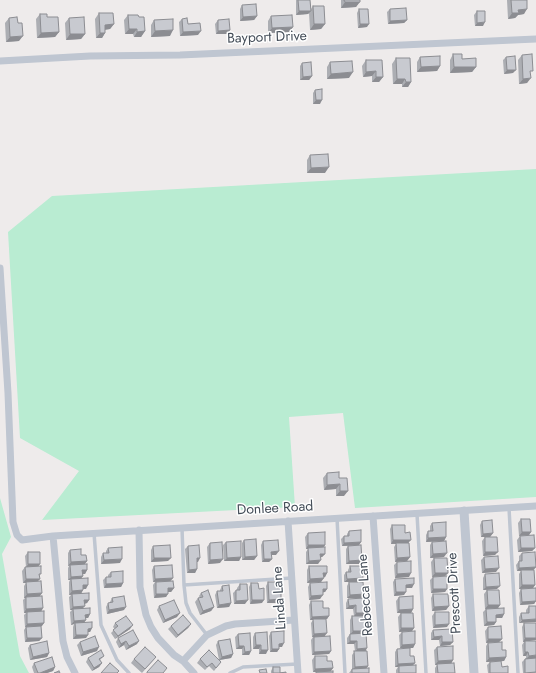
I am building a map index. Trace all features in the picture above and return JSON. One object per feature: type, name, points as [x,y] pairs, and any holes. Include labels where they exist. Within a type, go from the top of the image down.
[{"type":"street","name":"Bayport Drive","points":[[0,61],[90,56],[180,55],[536,40]]},
{"type":"street","name":"Donlee Road","points":[[0,268],[8,393],[13,522],[17,535],[22,540],[53,536],[139,530],[536,506]]},
{"type":"street","name":"Prescott Drive","points":[[464,511],[474,673]]},
{"type":"street","name":"Rebecca Lane","points":[[373,516],[384,673]]},
{"type":"street","name":"Linda Lane","points":[[288,521],[298,673]]},
{"type":"street","points":[[139,530],[140,587],[146,615],[158,638],[194,673]]},
{"type":"street","points":[[53,536],[62,641],[67,657],[75,673]]},
{"type":"street","points":[[182,661],[207,635],[222,628],[235,624],[294,620]]},
{"type":"lane","points":[[509,508],[518,673]]},
{"type":"lane","points":[[417,514],[426,673]]},
{"type":"lane","points":[[338,518],[345,673]]},
{"type":"lane","points":[[182,528],[186,603],[190,613],[207,635]]},
{"type":"lane","points":[[94,533],[101,625],[117,660],[129,673]]},
{"type":"lane","points":[[184,585],[292,578]]},
{"type":"lane","points":[[230,673],[243,667],[298,664]]},
{"type":"green space","points":[[536,169],[536,497],[355,508],[343,413],[289,417],[295,507],[42,520],[79,471],[20,438],[8,232],[52,196]]},
{"type":"green space","points":[[0,498],[11,537],[2,554],[20,656],[29,673],[0,673]]},
{"type":"building","points":[[298,0],[310,0],[311,11],[299,11]]},
{"type":"building","points":[[344,0],[360,0],[360,2],[345,2]]},
{"type":"building","points":[[511,0],[527,0],[527,9],[518,10],[519,13],[512,13]]},
{"type":"building","points":[[256,4],[257,16],[243,17],[242,5]]},
{"type":"building","points":[[313,6],[324,6],[325,24],[314,24]]},
{"type":"building","points":[[406,8],[407,20],[390,21],[390,9]]},
{"type":"building","points":[[359,9],[368,9],[369,24],[360,24]]},
{"type":"building","points":[[477,11],[485,11],[485,22],[477,23]]},
{"type":"building","points":[[99,13],[113,13],[114,24],[105,25],[105,33],[100,33]]},
{"type":"building","points":[[40,14],[47,14],[47,17],[58,17],[59,32],[41,33]]},
{"type":"building","points":[[128,15],[138,15],[139,17],[144,17],[145,31],[137,32],[137,29],[129,29]]},
{"type":"building","points":[[292,15],[293,27],[272,28],[271,16]]},
{"type":"building","points":[[17,17],[18,23],[22,23],[23,36],[10,37],[9,18]]},
{"type":"building","points":[[84,17],[85,34],[70,34],[69,18]]},
{"type":"building","points":[[187,18],[188,24],[200,23],[201,31],[183,32],[182,19]]},
{"type":"building","points":[[173,19],[173,30],[155,31],[154,20]]},
{"type":"building","points":[[229,19],[230,30],[218,31],[218,20]]},
{"type":"building","points":[[453,54],[462,54],[462,59],[476,58],[476,67],[454,67]]},
{"type":"building","points":[[532,54],[533,71],[530,71],[531,78],[523,79],[522,55]]},
{"type":"building","points":[[440,56],[440,66],[421,67],[420,57]]},
{"type":"building","points":[[515,56],[516,70],[507,70],[506,57]]},
{"type":"building","points":[[396,58],[410,58],[411,82],[406,82],[405,79],[397,79]]},
{"type":"building","points":[[366,60],[382,60],[383,77],[376,77],[376,71],[366,72]]},
{"type":"building","points":[[352,61],[353,72],[331,74],[330,62]]},
{"type":"building","points":[[311,62],[312,76],[303,77],[302,63]]},
{"type":"building","points":[[322,89],[322,100],[316,100],[315,90]]},
{"type":"building","points":[[328,154],[329,167],[311,168],[310,155]]},
{"type":"building","points":[[339,472],[339,478],[347,478],[348,491],[340,491],[340,484],[327,485],[327,473]]},
{"type":"building","points":[[521,519],[530,519],[531,532],[522,532]]},
{"type":"building","points":[[492,520],[493,533],[483,534],[482,521]]},
{"type":"building","points":[[446,522],[446,537],[428,538],[428,531],[433,531],[432,523]]},
{"type":"building","points":[[392,525],[405,525],[405,533],[410,532],[411,540],[393,540]]},
{"type":"building","points":[[361,530],[361,542],[344,543],[344,536],[349,536],[349,531]]},
{"type":"building","points":[[325,532],[325,545],[308,545],[308,533]]},
{"type":"building","points":[[534,535],[535,548],[521,548],[520,536]]},
{"type":"building","points":[[485,537],[497,537],[498,552],[485,552]]},
{"type":"building","points":[[256,539],[257,556],[245,557],[244,540]]},
{"type":"building","points":[[278,540],[279,551],[271,552],[272,559],[264,559],[263,541]]},
{"type":"building","points":[[241,541],[241,557],[227,558],[226,542]]},
{"type":"building","points":[[446,541],[447,553],[433,554],[432,542]]},
{"type":"building","points":[[222,542],[223,559],[210,560],[210,543]]},
{"type":"building","points":[[396,543],[409,543],[410,557],[397,558]]},
{"type":"building","points":[[170,545],[171,558],[154,558],[153,546]]},
{"type":"building","points":[[199,545],[200,558],[197,558],[197,569],[189,570],[188,546]]},
{"type":"building","points":[[361,545],[362,560],[349,561],[348,546]]},
{"type":"building","points":[[122,547],[122,559],[104,560],[103,553],[109,553],[108,548]]},
{"type":"building","points":[[325,547],[325,554],[320,554],[321,560],[309,561],[308,548]]},
{"type":"building","points":[[81,549],[81,555],[86,555],[87,561],[71,562],[70,550]]},
{"type":"building","points":[[28,552],[40,552],[40,564],[28,564]]},
{"type":"building","points":[[535,552],[536,567],[519,568],[519,561],[522,561],[522,553]]},
{"type":"building","points":[[498,556],[499,568],[485,569],[484,557]]},
{"type":"building","points":[[434,558],[447,558],[448,573],[435,573]]},
{"type":"building","points":[[411,561],[411,573],[397,574],[397,562]]},
{"type":"building","points":[[87,564],[87,570],[82,570],[83,576],[71,577],[70,565]]},
{"type":"building","points":[[172,565],[173,578],[155,579],[154,566]]},
{"type":"building","points":[[41,566],[41,574],[39,574],[40,579],[26,579],[25,567]]},
{"type":"building","points":[[309,566],[327,566],[327,573],[323,573],[324,578],[310,579]]},
{"type":"building","points":[[350,566],[362,566],[363,578],[347,579],[346,572],[351,572]]},
{"type":"building","points":[[521,570],[534,570],[535,585],[522,585]]},
{"type":"building","points":[[123,571],[123,583],[106,584],[106,577],[111,577],[111,572]]},
{"type":"building","points":[[499,573],[500,586],[486,587],[485,574]]},
{"type":"building","points":[[447,576],[447,589],[433,589],[433,577]]},
{"type":"building","points":[[88,578],[88,585],[83,585],[83,590],[72,591],[71,579]]},
{"type":"building","points":[[414,578],[414,584],[406,585],[406,592],[396,592],[395,579]]},
{"type":"building","points":[[41,581],[42,593],[27,594],[26,582]]},
{"type":"building","points":[[173,581],[174,588],[168,588],[168,594],[156,594],[156,582]]},
{"type":"building","points":[[268,582],[275,582],[276,588],[281,587],[281,599],[269,600]]},
{"type":"building","points":[[327,582],[327,589],[323,589],[323,595],[311,596],[310,583]]},
{"type":"building","points":[[349,582],[363,582],[364,594],[350,595]]},
{"type":"building","points":[[251,583],[258,583],[259,589],[264,588],[264,600],[252,600]]},
{"type":"building","points":[[240,584],[247,584],[248,600],[236,601],[236,590],[240,590]]},
{"type":"building","points":[[229,585],[231,603],[219,605],[217,591],[223,591],[222,586]]},
{"type":"building","points":[[536,588],[536,601],[522,602],[521,589]]},
{"type":"building","points":[[208,590],[214,607],[203,611],[198,598],[203,597],[201,593]]},
{"type":"building","points":[[487,590],[499,590],[500,605],[488,605]]},
{"type":"building","points":[[89,593],[89,600],[84,600],[85,606],[73,607],[72,594]]},
{"type":"building","points":[[433,594],[448,594],[449,606],[434,607]]},
{"type":"building","points":[[42,596],[43,608],[26,609],[26,597]]},
{"type":"building","points":[[124,596],[126,607],[109,610],[108,603],[113,602],[112,598]]},
{"type":"building","points":[[413,596],[413,609],[399,610],[399,597]]},
{"type":"building","points":[[364,598],[365,613],[356,613],[356,605],[349,606],[348,599]]},
{"type":"building","points":[[174,600],[180,613],[165,620],[159,606]]},
{"type":"building","points":[[311,601],[323,601],[323,608],[329,608],[329,616],[312,617]]},
{"type":"building","points":[[529,606],[536,606],[536,619],[522,620],[521,613],[529,613]]},
{"type":"building","points":[[90,608],[90,614],[85,615],[86,620],[74,621],[73,609]]},
{"type":"building","points":[[504,608],[504,614],[496,615],[496,622],[487,622],[486,609]]},
{"type":"building","points":[[44,611],[44,623],[27,624],[27,612]]},
{"type":"building","points":[[435,612],[449,612],[449,624],[435,625]]},
{"type":"building","points":[[401,613],[413,613],[414,628],[401,628]]},
{"type":"building","points":[[183,615],[191,624],[178,635],[171,626]]},
{"type":"building","points":[[126,616],[133,625],[118,636],[113,630],[118,626],[115,623]]},
{"type":"building","points":[[352,616],[365,616],[366,631],[353,631]]},
{"type":"building","points":[[313,619],[326,619],[327,633],[314,634]]},
{"type":"building","points":[[92,622],[92,628],[88,629],[88,635],[76,635],[75,623]]},
{"type":"building","points":[[524,623],[536,623],[536,638],[525,638]]},
{"type":"building","points":[[41,626],[42,638],[27,638],[26,627]]},
{"type":"building","points":[[501,626],[502,639],[488,639],[488,627]]},
{"type":"building","points":[[452,629],[453,642],[442,642],[442,636],[434,637],[433,630]]},
{"type":"building","points":[[133,630],[139,641],[129,646],[126,641],[121,644],[118,638]]},
{"type":"building","points":[[284,631],[284,643],[279,644],[279,649],[272,649],[271,632]]},
{"type":"building","points":[[415,631],[415,644],[402,645],[402,632]]},
{"type":"building","points":[[267,632],[268,650],[261,650],[261,645],[256,645],[255,633]]},
{"type":"building","points":[[250,633],[251,651],[245,652],[244,646],[239,646],[238,634]]},
{"type":"building","points":[[366,633],[367,648],[357,649],[357,641],[350,641],[350,634]]},
{"type":"building","points":[[95,636],[99,647],[83,652],[80,642]]},
{"type":"building","points":[[330,636],[331,651],[314,652],[314,637]]},
{"type":"building","points":[[230,639],[233,654],[222,657],[218,641]]},
{"type":"building","points":[[47,641],[49,653],[33,657],[30,645]]},
{"type":"building","points":[[525,641],[536,641],[536,655],[529,656],[528,652],[525,652]]},
{"type":"building","points":[[502,642],[502,650],[506,650],[506,657],[489,658],[488,643]]},
{"type":"building","points":[[453,646],[453,660],[438,661],[437,647]]},
{"type":"building","points":[[145,647],[156,657],[145,669],[134,659]]},
{"type":"building","points":[[410,648],[410,656],[414,656],[415,663],[398,664],[397,649]]},
{"type":"building","points":[[101,650],[104,656],[99,659],[102,663],[94,668],[88,658]]},
{"type":"building","points":[[209,650],[221,662],[216,668],[212,663],[207,667],[200,659]]},
{"type":"building","points":[[354,651],[367,651],[368,666],[355,667]]},
{"type":"building","points":[[315,656],[327,656],[327,661],[332,661],[333,668],[315,669]]},
{"type":"building","points":[[52,657],[55,667],[38,673],[34,663]]},
{"type":"building","points":[[536,658],[536,672],[525,673],[525,659]]},
{"type":"building","points":[[158,660],[167,668],[163,673],[147,673],[147,672]]},
{"type":"building","points":[[501,661],[502,667],[508,666],[508,673],[490,673],[490,662]]},
{"type":"building","points":[[110,663],[119,671],[117,673],[101,673]]},
{"type":"building","points":[[454,663],[455,673],[438,673],[437,664]]},
{"type":"building","points":[[416,665],[416,673],[399,673],[399,666]]},
{"type":"building","points":[[273,667],[280,667],[280,673],[273,673]]},
{"type":"building","points":[[369,668],[369,673],[352,673],[352,669]]},
{"type":"building","points":[[266,669],[267,673],[260,673],[259,670]]},
{"type":"building","points":[[333,671],[333,673],[316,673],[316,672]]}]
